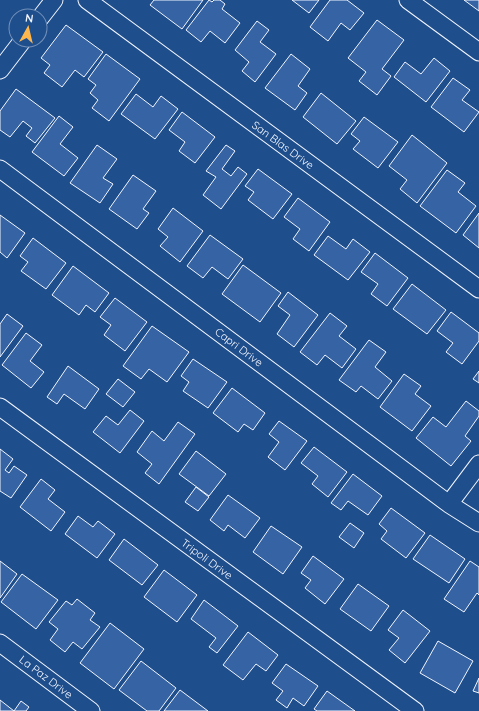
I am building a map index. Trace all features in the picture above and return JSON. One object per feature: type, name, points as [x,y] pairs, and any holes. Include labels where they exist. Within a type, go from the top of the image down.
[{"type":"street","points":[[48,8],[54,0]]},
{"type":"street","name":"San Blas Drive","points":[[88,0],[479,289]]},
{"type":"street","points":[[408,0],[479,52]]},
{"type":"street","points":[[3,60],[15,48]]},
{"type":"street","name":"Capri Drive","points":[[0,168],[449,504],[479,523]]},
{"type":"street","name":"Tripoli Drive","points":[[0,408],[415,711]]},
{"type":"street","points":[[449,504],[479,464]]},
{"type":"street","name":"La Paz Drive","points":[[0,643],[91,711]]},
{"type":"building","points":[[154,0],[203,0],[182,29],[150,5]]},
{"type":"building","points":[[209,0],[212,2],[214,0],[220,0],[225,4],[222,9],[240,23],[225,43],[210,31],[201,42],[186,30]]},
{"type":"building","points":[[292,0],[319,0],[309,13]]},
{"type":"building","points":[[330,0],[347,0],[364,13],[350,30],[341,23],[328,41],[310,27]]},
{"type":"building","points":[[464,0],[479,0],[479,11]]},
{"type":"building","points":[[377,20],[404,40],[382,69],[391,76],[377,95],[359,81],[366,72],[348,58]]},
{"type":"building","points":[[257,21],[269,30],[260,42],[276,54],[255,82],[242,71],[249,62],[235,50]]},
{"type":"building","points":[[66,25],[103,52],[84,77],[75,70],[62,87],[44,73],[50,65],[41,58]]},
{"type":"building","points":[[106,54],[140,79],[109,121],[92,108],[98,100],[90,93],[96,85],[88,79]]},
{"type":"building","points":[[291,54],[310,69],[298,86],[307,93],[295,110],[265,88]]},
{"type":"building","points":[[434,58],[450,71],[426,102],[394,77],[405,62],[421,74]]},
{"type":"building","points":[[453,78],[470,90],[462,100],[479,112],[464,132],[431,107]]},
{"type":"building","points":[[16,89],[55,118],[35,143],[26,136],[32,128],[23,121],[10,137],[0,130],[0,111]]},
{"type":"building","points":[[321,93],[356,121],[337,144],[303,117]]},
{"type":"building","points":[[136,94],[153,107],[161,96],[178,109],[155,139],[121,114]]},
{"type":"building","points":[[182,112],[215,137],[195,163],[179,151],[185,142],[169,130]]},
{"type":"building","points":[[59,116],[73,127],[60,144],[78,158],[64,176],[32,152]]},
{"type":"building","points":[[364,117],[398,142],[378,168],[353,149],[360,141],[351,134]]},
{"type":"building","points":[[412,135],[447,163],[417,203],[400,189],[407,180],[389,166]]},
{"type":"building","points":[[97,145],[117,159],[103,178],[113,184],[100,203],[70,183]]},
{"type":"building","points":[[226,145],[235,151],[222,169],[231,176],[238,167],[247,174],[221,209],[203,195],[216,177],[206,171]]},
{"type":"building","points":[[258,169],[292,194],[273,219],[248,200],[254,192],[245,186]]},
{"type":"building","points":[[447,170],[465,183],[458,192],[476,206],[456,233],[420,206]]},
{"type":"building","points":[[133,175],[156,191],[143,209],[149,213],[137,229],[109,209]]},
{"type":"building","points":[[298,198],[330,222],[309,251],[293,239],[300,229],[284,217]]},
{"type":"building","points":[[173,208],[203,231],[180,262],[160,246],[168,237],[158,229]]},
{"type":"building","points":[[479,213],[479,248],[463,235]]},
{"type":"building","points":[[0,215],[25,233],[7,258],[0,252]]},
{"type":"building","points":[[210,235],[243,259],[228,279],[212,267],[203,278],[187,266]]},
{"type":"building","points":[[328,236],[346,249],[353,239],[370,252],[348,280],[314,255]]},
{"type":"building","points":[[33,238],[66,263],[46,289],[21,271],[28,262],[20,256]]},
{"type":"building","points":[[375,253],[408,278],[387,306],[371,294],[378,284],[361,272]]},
{"type":"building","points":[[243,265],[281,293],[260,322],[222,294]]},
{"type":"building","points":[[73,266],[109,293],[95,312],[86,305],[79,315],[52,295]]},
{"type":"building","points":[[412,284],[446,310],[427,334],[393,309]]},
{"type":"building","points":[[288,292],[318,315],[294,347],[277,334],[290,315],[278,306]]},
{"type":"building","points":[[115,298],[147,322],[125,351],[104,335],[111,325],[100,317]]},
{"type":"building","points":[[451,312],[479,333],[479,341],[462,364],[446,352],[453,343],[437,331]]},
{"type":"building","points":[[330,313],[347,326],[339,336],[356,349],[342,368],[325,355],[317,365],[300,352]]},
{"type":"building","points":[[7,314],[23,326],[0,357],[0,324]]},
{"type":"building","points":[[152,326],[189,352],[167,382],[149,369],[141,379],[123,366]]},
{"type":"building","points":[[26,333],[42,345],[30,361],[44,372],[31,388],[2,365]]},
{"type":"building","points":[[369,340],[386,352],[375,367],[392,381],[378,399],[361,386],[356,392],[339,380]]},
{"type":"building","points":[[193,359],[227,382],[208,408],[183,391],[189,382],[181,376]]},
{"type":"building","points":[[68,366],[99,389],[85,409],[64,394],[57,404],[47,397]]},
{"type":"building","points":[[479,371],[479,383],[473,379]]},
{"type":"building","points":[[404,374],[421,386],[415,394],[431,406],[412,431],[380,407]]},
{"type":"building","points":[[118,379],[135,392],[123,407],[106,394]]},
{"type":"building","points":[[232,388],[265,413],[253,430],[244,424],[238,432],[213,413]]},
{"type":"building","points":[[466,401],[479,411],[479,416],[465,436],[471,441],[451,466],[416,438],[433,417],[446,427]]},
{"type":"building","points":[[130,410],[144,421],[120,453],[93,432],[106,416],[118,425]]},
{"type":"building","points":[[279,421],[307,441],[285,470],[268,457],[279,442],[269,434]]},
{"type":"building","points":[[178,422],[195,434],[159,484],[145,473],[152,464],[137,452],[152,431],[164,441]]},
{"type":"building","points":[[314,447],[347,472],[328,497],[312,484],[318,476],[301,463]]},
{"type":"building","points":[[0,449],[13,459],[5,470],[9,473],[14,466],[27,475],[11,498],[0,491]]},
{"type":"building","points":[[196,451],[226,474],[209,496],[179,474]]},
{"type":"building","points":[[353,474],[382,496],[368,515],[348,501],[341,510],[331,503]]},
{"type":"building","points":[[41,479],[55,490],[48,499],[65,512],[51,531],[20,507]]},
{"type":"building","points":[[196,487],[209,497],[198,511],[185,502]]},
{"type":"building","points":[[228,495],[260,518],[245,538],[228,525],[224,531],[210,520]]},
{"type":"building","points":[[391,508],[425,533],[406,558],[381,539],[387,531],[379,524]]},
{"type":"building","points":[[78,516],[93,527],[98,521],[115,534],[97,558],[65,534]]},
{"type":"building","points":[[350,523],[364,533],[354,548],[339,537]]},
{"type":"building","points":[[271,526],[302,547],[283,574],[253,552]]},
{"type":"building","points":[[430,535],[465,559],[449,583],[413,559]]},
{"type":"building","points":[[124,539],[158,565],[142,585],[109,560]]},
{"type":"building","points":[[313,556],[344,579],[325,604],[305,588],[311,580],[301,573]]},
{"type":"building","points":[[0,561],[17,574],[0,598]]},
{"type":"building","points":[[470,561],[479,567],[479,595],[477,593],[464,612],[444,599]]},
{"type":"building","points":[[164,570],[197,595],[177,622],[144,597]]},
{"type":"building","points":[[22,574],[58,600],[36,629],[1,602]]},
{"type":"building","points":[[358,584],[389,606],[371,631],[340,609]]},
{"type":"building","points":[[77,599],[95,613],[90,620],[100,627],[82,649],[73,642],[65,652],[50,640],[58,629],[49,622],[66,601],[72,605]]},
{"type":"building","points":[[204,600],[238,626],[217,653],[209,647],[216,638],[191,619]]},
{"type":"building","points":[[403,610],[430,631],[405,663],[389,650],[399,638],[388,630]]},
{"type":"building","points":[[110,623],[144,649],[114,689],[80,663]]},
{"type":"building","points":[[248,632],[278,655],[266,671],[256,664],[243,680],[223,665]]},
{"type":"building","points":[[438,641],[473,661],[455,693],[420,673]]},
{"type":"building","points":[[141,661],[176,688],[159,711],[147,711],[119,690]]},
{"type":"building","points":[[286,664],[318,686],[304,706],[293,698],[287,708],[276,700],[283,691],[272,683]]},
{"type":"building","points":[[479,678],[479,693],[473,691]]},
{"type":"building","points":[[180,690],[208,711],[164,711]]},
{"type":"building","points":[[327,691],[355,711],[317,711],[314,709]]},
{"type":"building","points":[[0,700],[14,711],[0,711]]},
{"type":"building","points":[[21,701],[29,707],[26,711],[14,711]]}]
